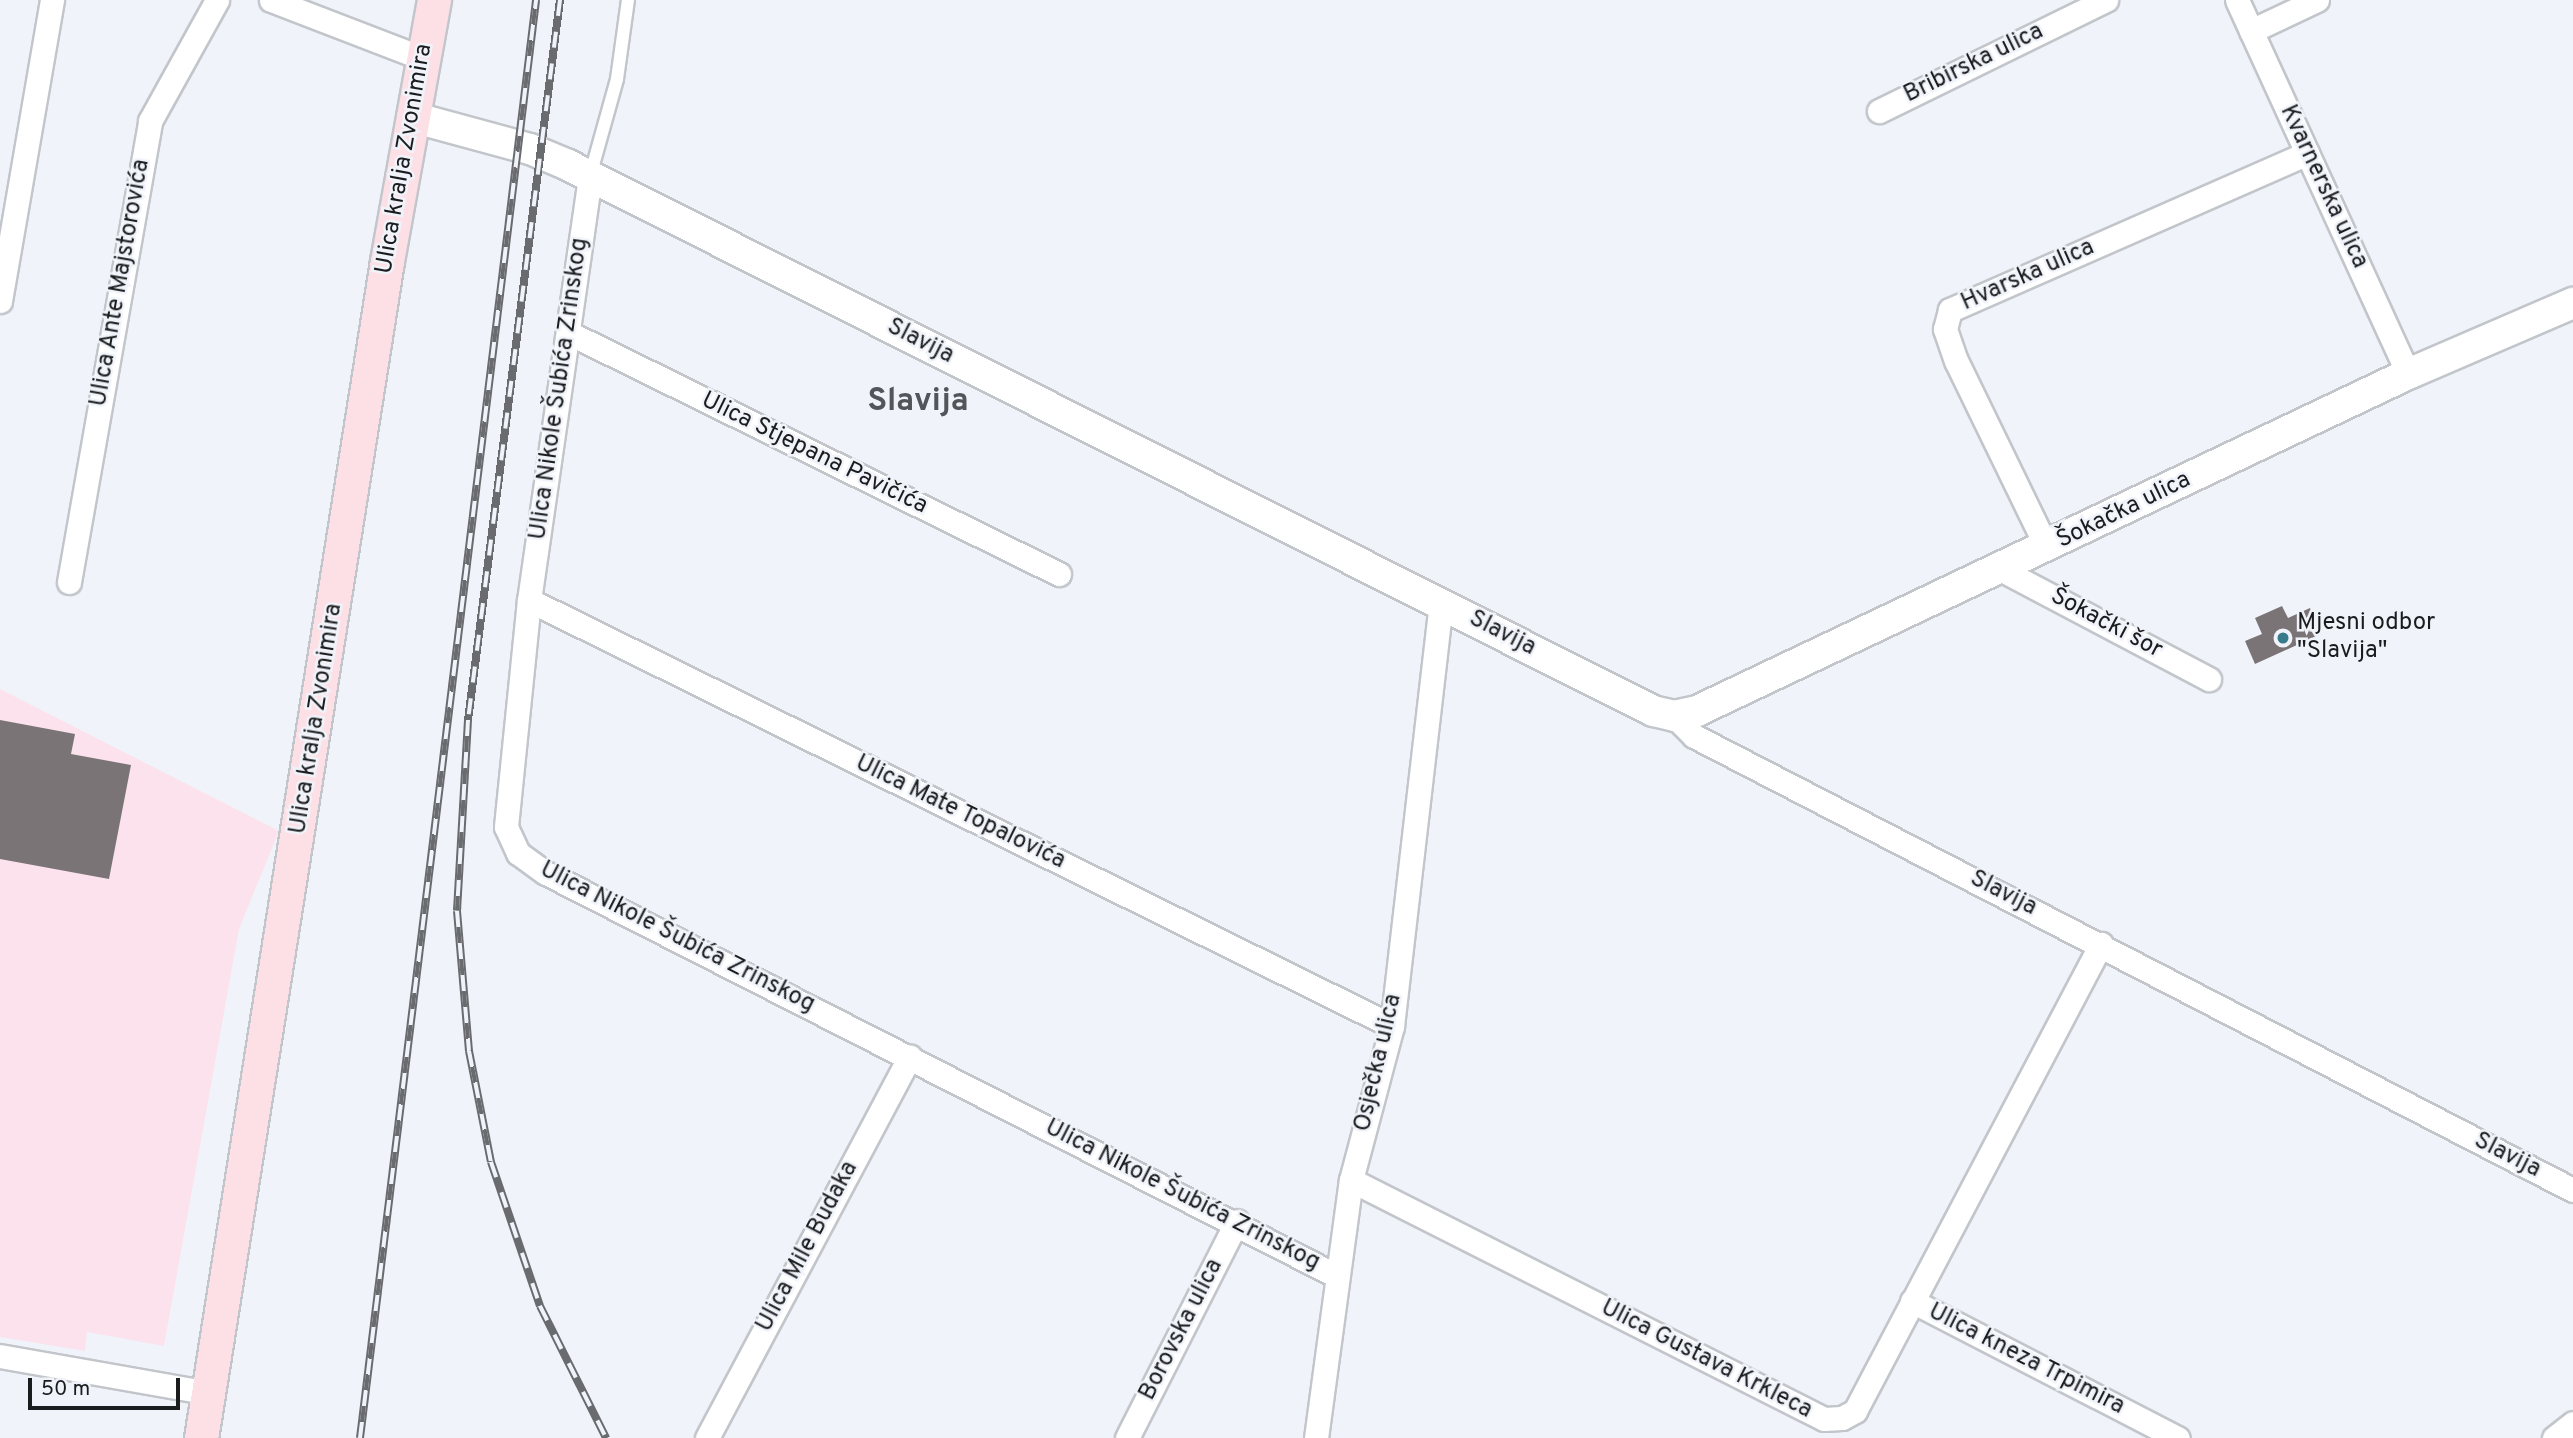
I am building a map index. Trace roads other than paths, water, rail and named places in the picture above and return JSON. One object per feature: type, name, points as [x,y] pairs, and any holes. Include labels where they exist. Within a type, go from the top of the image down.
[{"type":"main road","name":"Ulica kralja Zvonimira","points":[[201,1438],[412,117],[434,0]]},
{"type":"street","points":[[0,300],[52,0]]},
{"type":"street","name":"Ulica Ante Majstorovića","points":[[69,582],[150,121],[217,0]]},
{"type":"street","points":[[271,0],[422,58]]},
{"type":"street","name":"Bribirska ulica","points":[[1879,110],[2106,0]]},
{"type":"street","name":"Kvarnerska ulica","points":[[2237,0],[2408,374]]},
{"type":"street","points":[[2251,31],[2317,0]]},
{"type":"street","name":"Slavija","points":[[412,117],[530,149],[590,177],[1653,711],[1674,716],[1694,736],[2573,1190]]},
{"type":"street","name":"Hvarska ulica","points":[[2047,548],[1956,361],[1945,329],[1950,310],[2307,153]]},
{"type":"street","name":"Ulica Nikole Šubića Zrinskog","points":[[590,177],[529,600],[506,827],[517,853],[546,873],[1237,1221],[1335,1275]]},
{"type":"street","name":"Šokačka ulica","points":[[1674,716],[1697,711],[2002,570],[2408,374],[2573,303]]},
{"type":"street","name":"Ulica Stjepana Pavičića","points":[[569,333],[1059,574]]},
{"type":"street","name":"Šokački šor","points":[[2002,570],[2209,679]]},
{"type":"street","name":"Ulica Mate Topalovića","points":[[529,600],[1392,1026]]},
{"type":"street","name":"Osječka ulica","points":[[1316,1438],[1328,1369],[1335,1275],[1351,1180],[1392,1026],[1441,603]]},
{"type":"street","name":"Ulica Gustava Krkleca","points":[[1351,1180],[1824,1419],[1855,1411],[2101,944]]},
{"type":"street","name":"Ulica Mile Budaka","points":[[707,1438],[910,1057]]},
{"type":"street","name":"Borovska ulica","points":[[1127,1438],[1237,1221]]},
{"type":"street","name":"Ulica kneza Trpimira","points":[[1912,1301],[2178,1438]]},
{"type":"street","points":[[0,1356],[210,1393]]},
{"type":"street","points":[[2554,1438],[2573,1423]]},
{"type":"lane","points":[[590,177],[617,79],[628,0]]},
{"type":"railway","points":[[360,1438],[536,0]]},
{"type":"railway","points":[[560,0],[468,720],[457,911],[469,1051],[491,1162],[540,1306],[606,1438]]},
{"type":"place","name":"Mjesni odbor \"Slavija\"","points":[[2283,638]]},
{"type":"district","name":"Slavija","points":[[918,402]]}]
